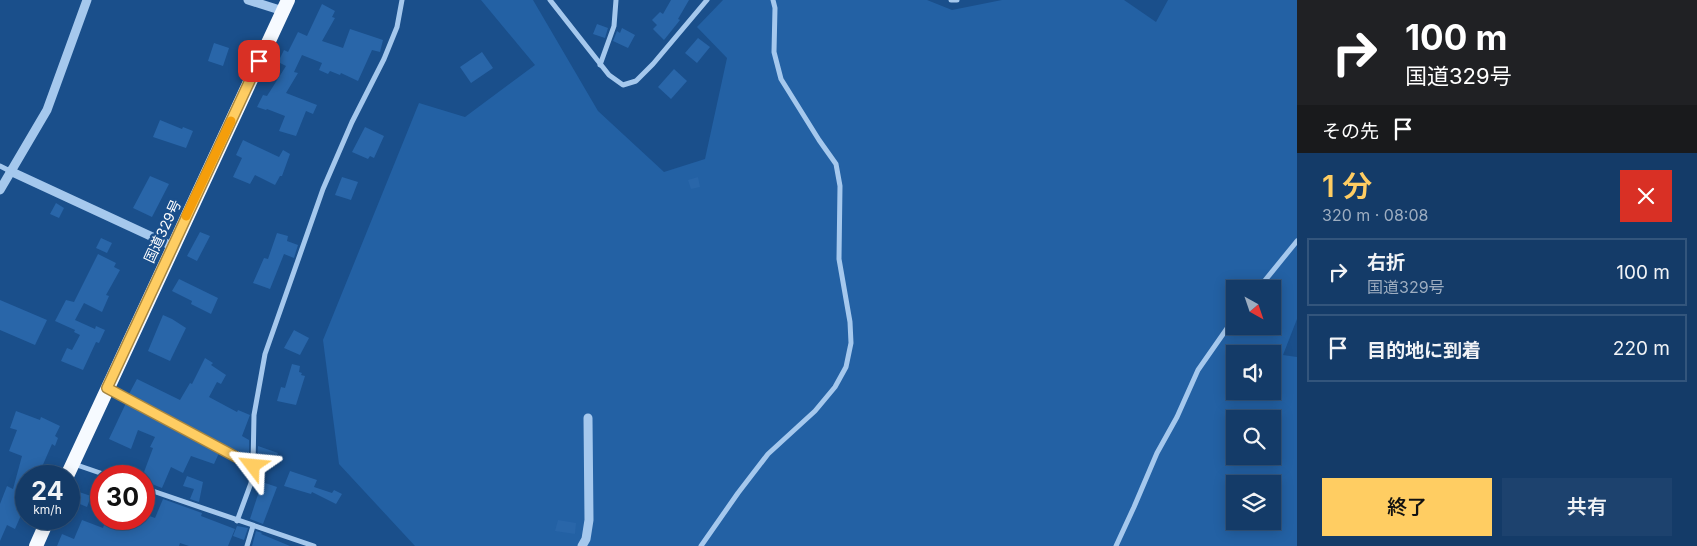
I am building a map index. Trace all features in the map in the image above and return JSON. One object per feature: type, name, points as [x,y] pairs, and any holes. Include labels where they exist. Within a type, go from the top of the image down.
[{"type":"highway","name":"国道329号","points":[[72,465],[285,5]]},
{"type":"highway","points":[[36,546],[43,530]]},
{"type":"street","points":[[0,190],[47,110],[87,0]]},
{"type":"street","points":[[248,0],[285,5]]},
{"type":"street","points":[[237,521],[251,483],[254,415],[265,354],[323,189],[352,122],[384,59],[397,27],[402,0]]},
{"type":"street","points":[[550,0],[609,75],[623,85],[636,81],[653,64],[707,0]]},
{"type":"street","points":[[600,64],[614,26],[616,0]]},
{"type":"street","points":[[701,546],[768,454],[815,411],[835,388],[846,367],[851,343],[850,322],[839,259],[840,186],[836,164],[781,79],[774,52],[775,8],[773,0]]},
{"type":"street","points":[[951,0],[957,0]]},
{"type":"street","points":[[0,166],[172,246]]},
{"type":"street","points":[[1265,280],[1297,241]]},
{"type":"street","points":[[1116,546],[1156,453],[1177,417],[1198,370],[1226,330]]},
{"type":"street","points":[[107,388],[253,466]]},
{"type":"street","points":[[582,546],[586,539],[589,520],[588,418]]},
{"type":"street","points":[[155,492],[314,546]]},
{"type":"street","points":[[247,546],[253,526]]},
{"type":"shaded area","points":[[481,0],[533,0],[598,111],[664,172],[705,159],[727,58],[697,27],[723,0],[927,0],[952,10],[1002,0],[1124,0],[1156,22],[1168,0],[1297,0],[1297,319],[1283,355],[1297,357],[1297,546],[415,546],[339,464],[323,340],[419,103],[465,117],[535,65]]},
{"type":"building","points":[[671,0],[689,0],[678,19],[680,20],[664,40],[653,29],[657,25],[652,20],[660,12],[663,14]]},
{"type":"building","points":[[322,4],[335,11],[332,17],[335,18],[322,41],[343,48],[350,29],[383,40],[380,52],[372,50],[358,81],[341,73],[340,75],[330,71],[328,74],[319,70],[322,63],[302,55],[294,72],[298,73],[286,93],[317,105],[313,114],[306,111],[296,136],[279,131],[285,116],[257,107],[263,95],[267,96],[286,66],[278,62],[284,50],[288,52],[298,32],[307,36]]},
{"type":"building","points":[[597,24],[608,28],[605,38],[593,34]]},
{"type":"building","points":[[622,28],[635,35],[628,48],[613,41],[617,31],[620,33]]},
{"type":"building","points":[[698,38],[710,47],[697,63],[685,53]]},
{"type":"building","points":[[214,43],[229,48],[223,66],[208,61]]},
{"type":"building","points":[[482,52],[493,68],[471,83],[460,67]]},
{"type":"building","points":[[674,69],[687,81],[671,99],[658,87]]},
{"type":"building","points":[[160,120],[182,129],[183,127],[193,131],[186,148],[153,137]]},
{"type":"building","points":[[365,127],[384,136],[374,158],[370,156],[368,159],[352,152]]},
{"type":"building","points":[[243,140],[279,157],[283,150],[290,154],[282,176],[280,176],[275,185],[255,175],[250,184],[233,177],[242,158],[236,155]]},
{"type":"building","points":[[150,176],[169,184],[152,217],[133,208]]},
{"type":"building","points":[[342,177],[358,182],[351,200],[335,195]]},
{"type":"building","points":[[698,177],[700,187],[691,189],[688,180]]},
{"type":"building","points":[[56,203],[64,208],[59,218],[50,214]]},
{"type":"building","points":[[200,232],[210,236],[197,261],[187,256]]},
{"type":"building","points":[[277,233],[288,236],[287,241],[298,245],[294,258],[284,254],[270,289],[253,283],[264,258],[268,259]]},
{"type":"building","points":[[101,238],[112,243],[107,253],[96,248]]},
{"type":"building","points":[[98,254],[116,263],[114,267],[120,270],[106,295],[109,296],[102,312],[84,303],[75,320],[95,329],[96,326],[105,330],[99,343],[96,342],[83,370],[61,361],[67,348],[72,350],[80,335],[74,332],[75,330],[55,321],[66,300],[74,302]]},
{"type":"building","points":[[179,279],[218,298],[211,314],[191,304],[192,301],[172,291]]},
{"type":"building","points":[[0,300],[47,320],[35,345],[0,330]]},
{"type":"building","points":[[163,315],[186,328],[170,361],[148,351]]},
{"type":"building","points":[[294,330],[309,338],[300,355],[284,348]]},
{"type":"building","points":[[205,358],[213,363],[211,365],[226,375],[221,384],[217,382],[209,397],[237,412],[238,410],[250,415],[242,436],[249,440],[249,458],[129,394],[137,379],[180,400],[190,383],[192,384]]},
{"type":"building","points":[[292,364],[300,366],[299,372],[305,376],[296,405],[277,401],[281,387],[285,388]]},
{"type":"building","points":[[126,403],[219,453],[214,464],[191,456],[183,473],[171,467],[162,488],[155,485],[155,465],[147,465],[153,448],[150,447],[155,437],[138,430],[131,449],[109,439]]},
{"type":"building","points":[[16,411],[40,420],[41,417],[60,426],[55,436],[58,438],[55,446],[52,444],[43,465],[20,465],[22,456],[9,451],[17,430],[10,428]]},
{"type":"building","points":[[258,446],[278,453],[273,466],[257,461]]},
{"type":"building","points":[[290,471],[317,480],[314,487],[332,493],[334,490],[342,494],[336,504],[312,492],[311,494],[284,486]]},
{"type":"building","points":[[187,476],[203,482],[199,502],[190,499],[194,489],[183,486]]},
{"type":"building","points":[[15,482],[15,529],[7,525],[0,541],[0,504],[7,486],[13,489]]},
{"type":"building","points":[[262,482],[277,487],[263,524],[250,519]]},
{"type":"building","points":[[80,492],[90,496],[87,507],[80,504]]},
{"type":"building","points":[[163,499],[202,513],[201,516],[235,529],[228,546],[189,546],[180,543],[179,546],[57,546],[62,534],[74,539],[78,530],[80,530],[82,520],[90,523],[90,530],[155,530],[155,518]]},
{"type":"building","points":[[558,520],[576,523],[575,534],[555,531]]},
{"type":"building","points":[[237,526],[248,528],[244,540],[233,536]]},
{"type":"building","points":[[256,531],[261,534],[290,546],[252,546]]},
{"type":"slow traffic","points":[[186,216],[231,121]]},
{"type":"route","points":[[253,466],[107,388],[259,61]]}]
